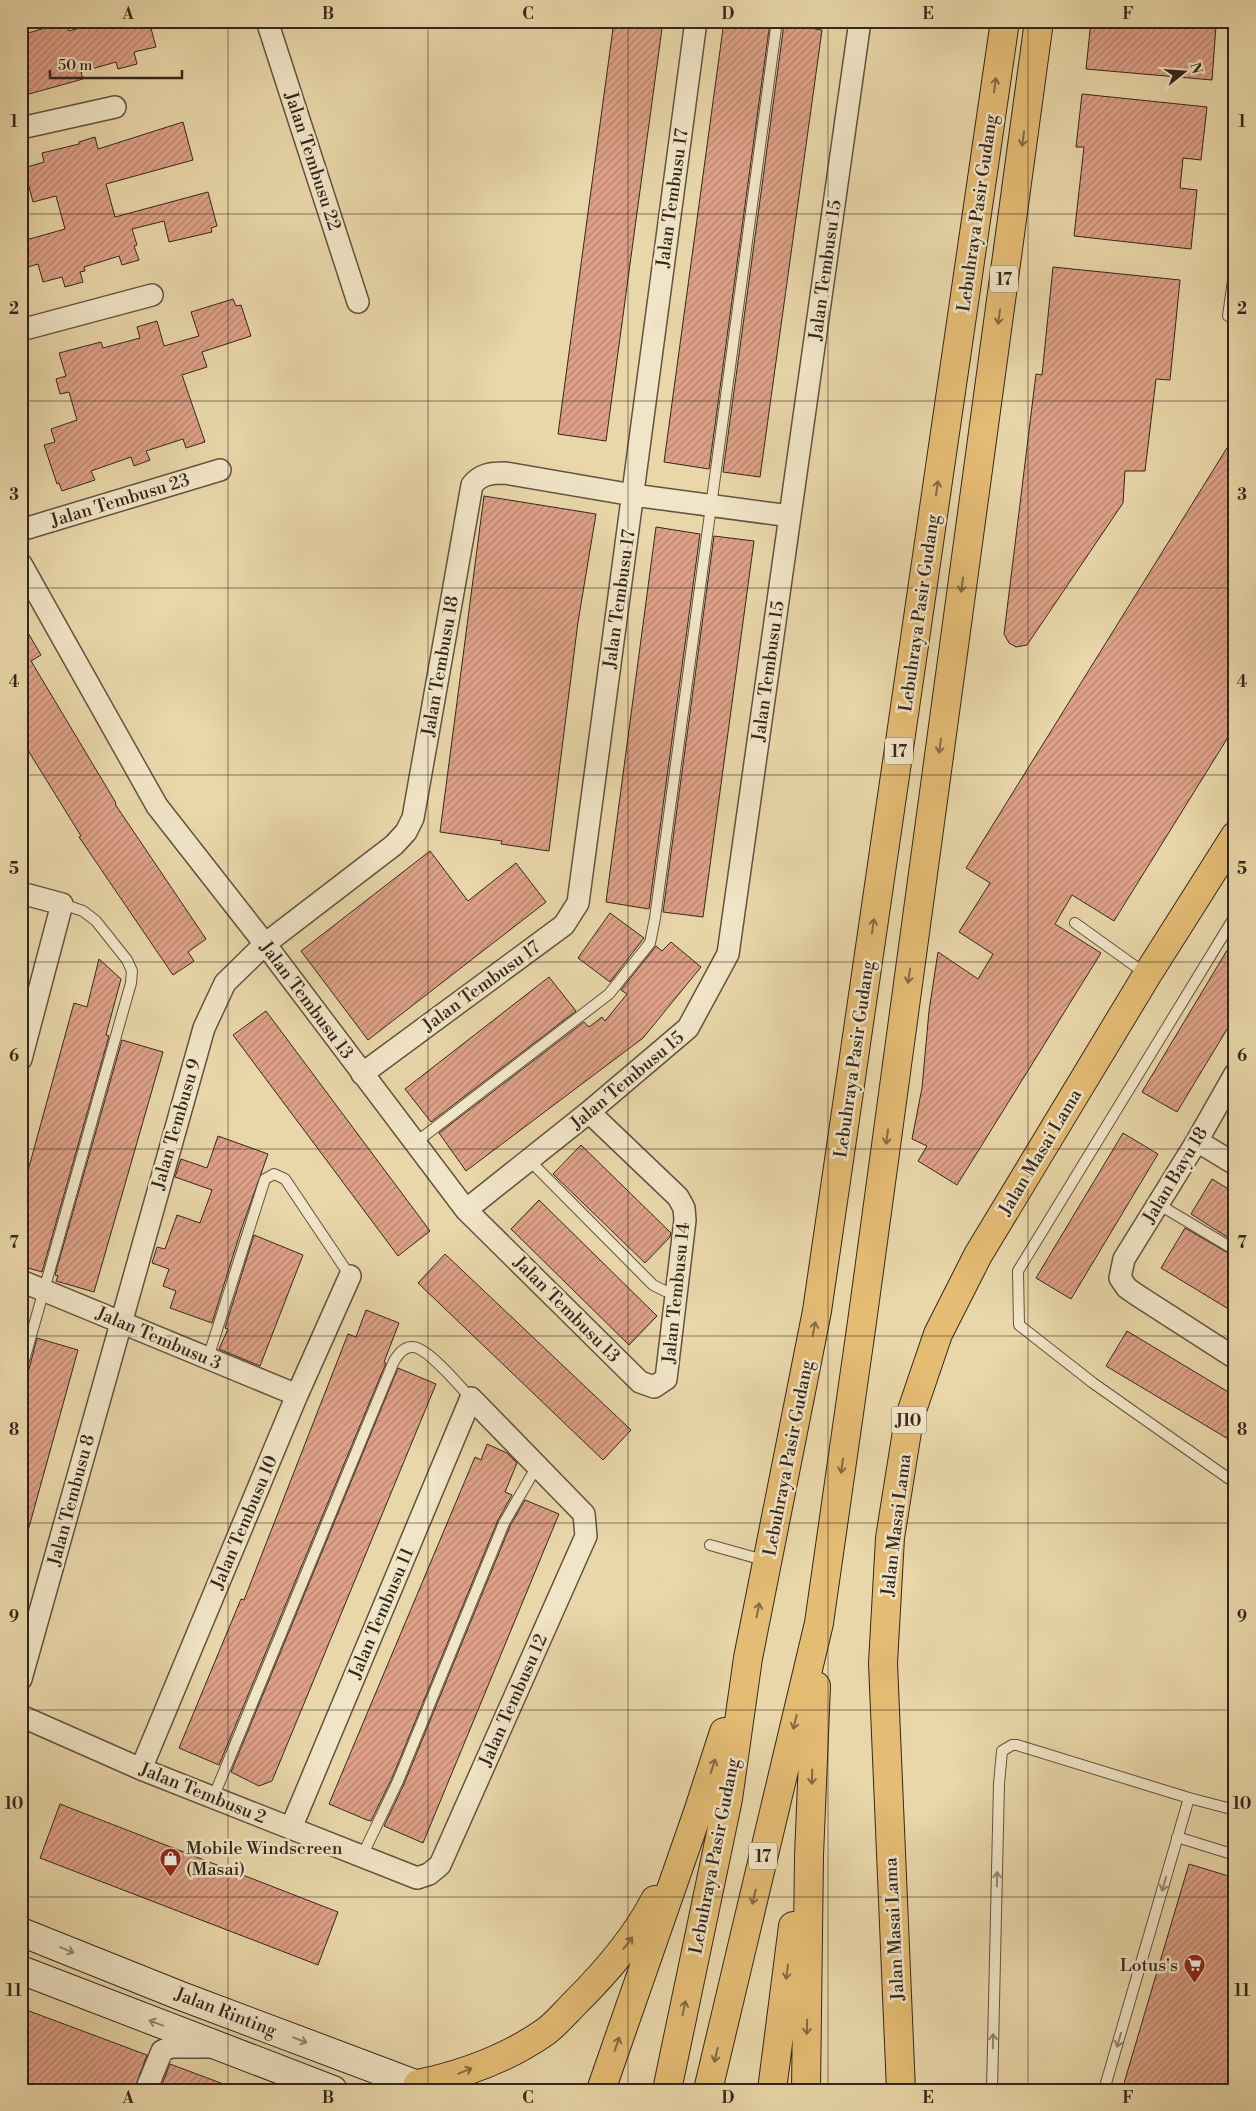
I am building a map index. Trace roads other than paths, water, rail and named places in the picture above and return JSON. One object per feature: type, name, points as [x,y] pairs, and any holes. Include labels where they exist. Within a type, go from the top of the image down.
[{"type":"main road","name":"Lebuhraya Pasir Gudang","points":[[667,2090],[728,1799],[748,1658],[817,1311],[1005,21]]},
{"type":"main road","name":"Lebuhraya Pasir Gudang","points":[[708,2090],[819,1623],[865,1302],[1039,21]]},
{"type":"main road","name":"Jalan Masai Lama","points":[[900,2090],[882,1663],[890,1538],[909,1419],[938,1334],[978,1255],[1147,975],[1235,836]]},
{"type":"main road","points":[[806,2090],[809,1856],[819,1623]]},
{"type":"main road","points":[[601,2090],[698,1812],[748,1658]]},
{"type":"main road","points":[[425,2087],[528,2043],[546,2031],[598,1981],[632,1938],[654,1903],[698,1812]]},
{"type":"main road","points":[[772,2090],[793,1927],[809,1856]]},
{"type":"main road","name":"Jalan Rinting","points":[[21,1932],[189,1999],[425,2087]]},
{"type":"main road","name":"Jalan Rinting","points":[[21,1970],[333,2090]]},
{"type":"street","name":"Jalan Tembusu 22","points":[[267,21],[358,302]]},
{"type":"street","name":"Jalan Tembusu 17","points":[[362,1074],[564,925],[578,903],[696,21]]},
{"type":"street","name":"Jalan Tembusu 15","points":[[466,1210],[589,1112],[688,1028],[728,954],[857,22]]},
{"type":"street","points":[[21,128],[115,107]]},
{"type":"street","points":[[21,330],[152,295]]},
{"type":"street","name":"Jalan Tembusu 23","points":[[21,530],[220,470]]},
{"type":"street","name":"Jalan Tembusu 18","points":[[265,944],[394,845],[406,832],[413,818],[472,485],[478,478],[489,473],[505,473],[633,495],[790,516]]},
{"type":"street","name":"Jalan Tembusu 13","points":[[21,564],[157,806],[265,944],[414,1143],[466,1210],[640,1382],[654,1387]]},
{"type":"street","points":[[21,893],[62,904],[21,1059]]},
{"type":"street","name":"Jalan Tembusu 9","points":[[120,1321],[204,1028],[225,983],[265,944]]},
{"type":"street","name":"Jalan Bayu 18","points":[[1235,1074],[1197,1141],[1124,1259],[1120,1278],[1127,1288],[1137,1295],[1235,1358]]},
{"type":"street","name":"Jalan Tembusu 14","points":[[589,1112],[678,1196],[684,1208],[685,1220],[666,1379],[654,1387]]},
{"type":"street","points":[[1197,1141],[1235,1164]]},
{"type":"street","name":"Jalan Tembusu 10","points":[[141,1769],[297,1395],[350,1276]]},
{"type":"street","name":"Jalan Tembusu 3","points":[[21,1281],[297,1395]]},
{"type":"street","name":"Jalan Tembusu 8","points":[[21,1679],[120,1321]]},
{"type":"street","points":[[471,1398],[537,1466]]},
{"type":"street","name":"Jalan Tembusu 11","points":[[291,1828],[471,1398]]},
{"type":"street","name":"Jalan Tembusu 12","points":[[440,1865],[586,1536],[584,1514],[537,1466]]},
{"type":"street","name":"Jalan Tembusu 2","points":[[21,1716],[141,1769],[417,1878],[429,1874],[440,1865]]},
{"type":"street","points":[[146,2090],[162,2050],[171,2047],[218,2046]]},
{"type":"lane","points":[[414,1143],[609,994],[650,944],[777,21]]},
{"type":"lane","points":[[1228,316],[1235,266]]},
{"type":"lane","points":[[21,1371],[128,993],[132,971],[127,960],[96,921],[83,910],[62,904]]},
{"type":"lane","points":[[1235,916],[1018,1271],[1019,1326],[1093,1384],[1235,1483]]},
{"type":"lane","points":[[1075,923],[1147,975]]},
{"type":"lane","points":[[529,1160],[654,1285],[665,1291],[677,1291]]},
{"type":"lane","points":[[208,1358],[265,1179],[274,1174],[285,1179],[350,1276]]},
{"type":"lane","points":[[1158,1204],[1235,1250]]},
{"type":"lane","points":[[213,1798],[394,1361],[401,1351],[412,1347],[425,1351],[471,1398]]},
{"type":"lane","points":[[362,1856],[398,1781],[504,1522],[537,1466]]},
{"type":"lane","points":[[710,1546],[768,1561]]},
{"type":"lane","points":[[992,2090],[999,1784],[1002,1751],[1006,1747],[1017,1745],[1189,1798],[1235,1810]]},
{"type":"lane","points":[[1104,2090],[1189,1798]]},
{"type":"lane","points":[[1177,1837],[1235,1855]]},
{"type":"place","name":"Mobile Windscreen (Masai)","points":[[170,1877]]},
{"type":"place","name":"Lotus's","points":[[1194,1984]]}]
